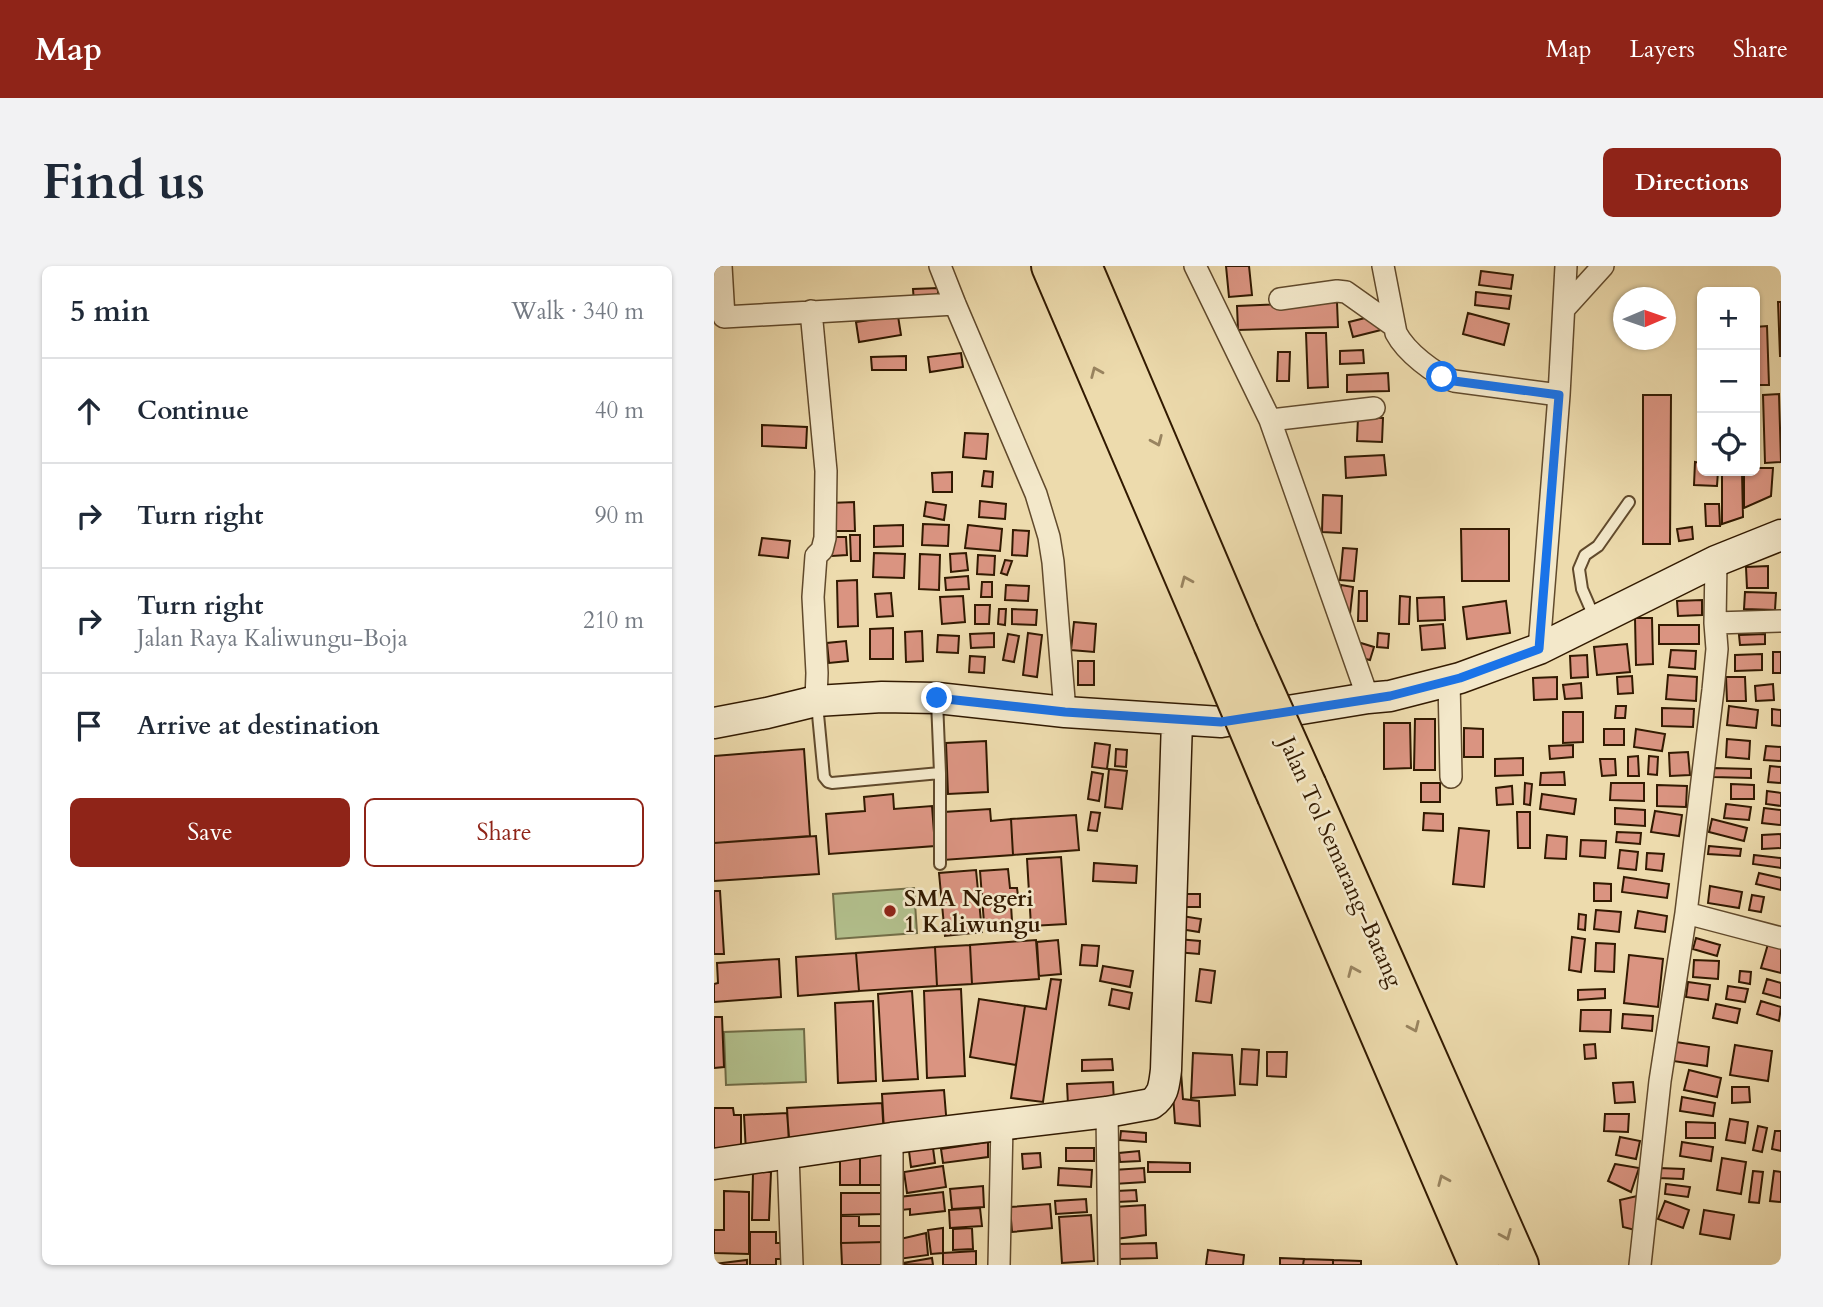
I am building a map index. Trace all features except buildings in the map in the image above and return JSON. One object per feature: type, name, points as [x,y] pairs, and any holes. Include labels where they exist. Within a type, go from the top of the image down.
[{"type":"highway","name":"Jalan Tol Semarang–Batang","points":[[1051,266],[1226,638],[1292,791],[1479,1265]]},
{"type":"highway","name":"Jalan Tol Semarang–Batang","points":[[1082,266],[1226,638]]},
{"type":"highway","name":"Jalan Tol Semarang–Batang","points":[[1292,791],[1519,1265]]},
{"type":"main road","points":[[714,723],[816,701],[882,697],[937,698],[1065,712],[1177,720],[1233,721],[1390,696],[1449,680],[1539,649],[1716,561],[1781,535]]},
{"type":"main road","points":[[714,1164],[892,1138],[1107,1112],[1151,1104],[1156,1100],[1163,1091],[1166,1070],[1177,720]]},
{"type":"street","points":[[721,266],[719,317],[955,303]]},
{"type":"street","points":[[940,266],[1042,510],[1053,562],[1065,712]]},
{"type":"street","points":[[1195,266],[1270,420],[1368,698]]},
{"type":"street","points":[[1383,266],[1394,326],[1400,341],[1432,370],[1454,381],[1559,395]]},
{"type":"street","points":[[1539,649],[1566,266]]},
{"type":"street","points":[[1564,309],[1603,266]]},
{"type":"street","points":[[1280,299],[1346,292],[1394,326]]},
{"type":"street","points":[[811,312],[827,471],[825,538],[822,550],[816,556],[813,597],[816,701]]},
{"type":"street","points":[[1270,420],[1374,408]]},
{"type":"street","points":[[1640,1265],[1660,1081],[1686,913],[1717,649],[1716,561]]},
{"type":"street","points":[[1715,623],[1781,621]]},
{"type":"street","points":[[1449,680],[1451,777]]},
{"type":"street","points":[[1686,913],[1781,938]]},
{"type":"street","points":[[1107,1112],[1109,1265]]},
{"type":"street","points":[[999,1265],[1002,1124]]},
{"type":"street","points":[[892,1138],[892,1265]]},
{"type":"street","points":[[788,1154],[792,1265]]},
{"type":"lane","points":[[1596,621],[1582,589],[1579,569],[1585,555],[1598,546],[1629,502]]},
{"type":"lane","points":[[937,698],[940,864]]},
{"type":"lane","points":[[816,701],[824,776],[828,782],[940,773]]},
{"type":"green space","points":[[914,888],[917,933],[836,939],[833,894]]},
{"type":"green space","points":[[804,1029],[806,1082],[726,1085],[724,1032]]},
{"type":"place","name":"SMA Negeri 1 Kaliwungu","points":[[890,911]]},
{"type":"route","points":[[937,698],[1065,712],[1221,722],[1390,696],[1460,678],[1539,649],[1559,395],[1454,381],[1442,377]]}]
